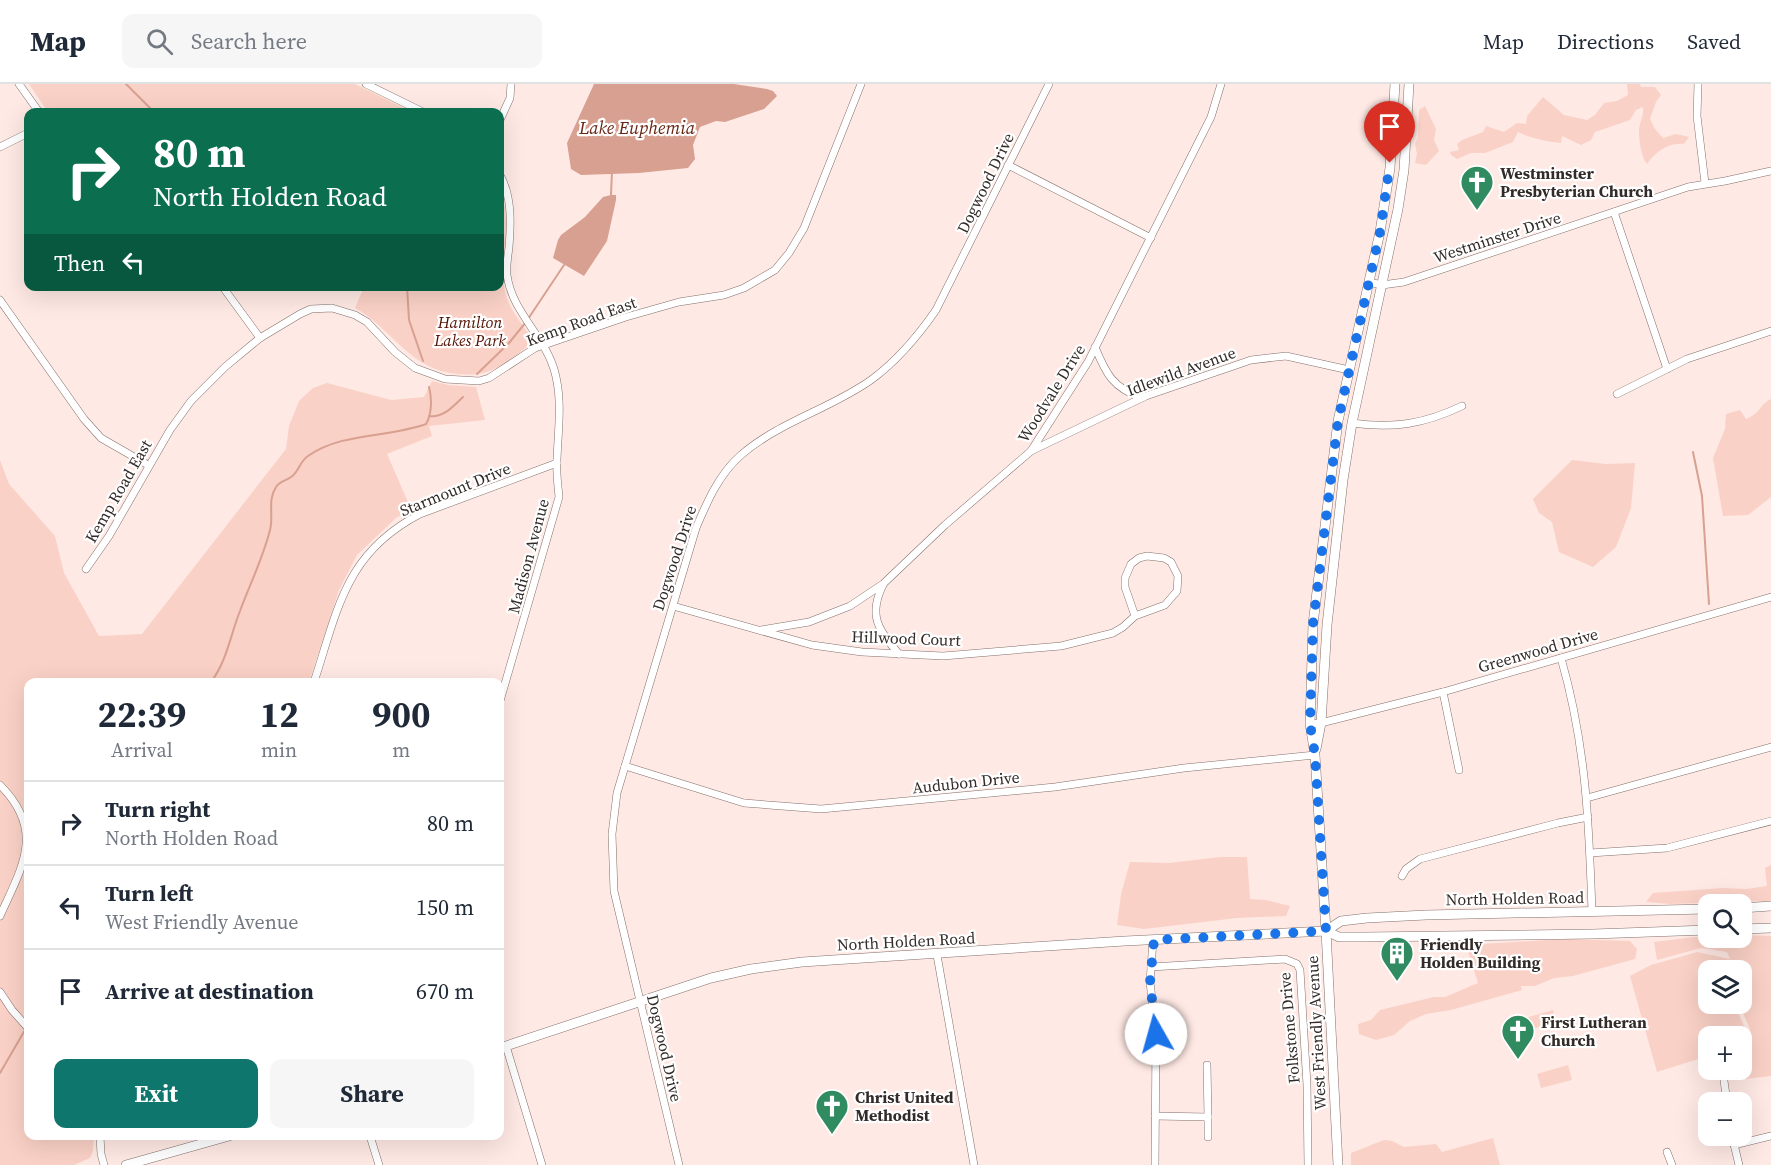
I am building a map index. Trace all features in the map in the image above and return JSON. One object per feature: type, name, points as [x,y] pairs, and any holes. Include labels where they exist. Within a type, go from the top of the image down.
[{"type":"main road","name":"West Friendly Avenue","points":[[1338,1165],[1315,755],[1310,724],[1314,612],[1329,478],[1338,421],[1369,282],[1390,168],[1395,84]]},
{"type":"main road","name":"West Friendly Avenue","points":[[1315,755],[1321,723],[1327,625],[1352,423],[1404,170],[1409,84]]},
{"type":"main road","points":[[1752,907],[1771,906]]},
{"type":"main road","name":"North Holden Road","points":[[1326,931],[1341,921],[1367,918],[1698,909]]},
{"type":"main road","points":[[1752,929],[1771,928]]},
{"type":"main road","name":"North Holden Road","points":[[504,1047],[711,978],[751,969],[802,962],[1326,931],[1339,937],[1364,937],[1698,930]]},
{"type":"main road","points":[[126,1165],[215,1140]]},
{"type":"street","points":[[19,84],[36,108]]},
{"type":"street","points":[[366,84],[415,108]]},
{"type":"street","points":[[504,111],[510,98],[511,84]]},
{"type":"street","name":"Kemp Road East","points":[[86,569],[109,536],[170,429],[191,400],[225,367],[260,338],[311,309],[332,308],[355,315],[367,322],[395,352],[416,368],[437,377],[459,381],[479,381],[489,378],[543,345],[626,316],[678,302],[724,295],[744,288],[775,270],[789,253],[804,228],[861,84]]},
{"type":"street","name":"Dogwood Drive","points":[[679,1165],[619,917],[612,866],[612,834],[617,793],[696,528],[707,502],[722,477],[740,456],[754,445],[872,379],[918,336],[936,310],[1049,84]]},
{"type":"street","name":"Woodvale Drive","points":[[762,630],[809,622],[850,606],[883,584],[945,525],[1031,451],[1095,348],[1211,117],[1221,84]]},
{"type":"street","points":[[1698,84],[1697,117],[1705,183]]},
{"type":"street","points":[[0,147],[24,135]]},
{"type":"street","points":[[1008,165],[1150,238]]},
{"type":"street","name":"Westminster Drive","points":[[1369,282],[1382,285],[1404,282],[1688,187],[1771,171]]},
{"type":"street","points":[[504,188],[510,207],[507,273],[510,292],[522,316],[543,345]]},
{"type":"street","points":[[1614,212],[1667,369]]},
{"type":"street","points":[[226,291],[260,338]]},
{"type":"street","points":[[0,300],[84,420],[101,438],[148,465]]},
{"type":"street","points":[[1617,394],[1695,357],[1771,331]]},
{"type":"street","name":"Madison Avenue","points":[[504,687],[559,497],[557,463],[560,403],[558,382],[543,345]]},
{"type":"street","points":[[1095,348],[1112,380],[1127,393],[1142,398]]},
{"type":"street","name":"Idlewild Avenue","points":[[1031,451],[1142,398],[1251,360],[1286,356],[1349,370]]},
{"type":"street","points":[[1352,423],[1409,425],[1443,415],[1462,406]]},
{"type":"street","name":"Starmount Drive","points":[[315,678],[351,576],[383,538],[420,514],[557,463]]},
{"type":"street","name":"Hillwood Court","points":[[673,606],[812,645],[862,652],[943,656],[1061,646],[1113,633],[1135,616],[1165,605],[1177,591],[1178,576],[1171,562],[1164,558],[1147,556],[1131,564],[1125,578],[1125,587],[1135,616]]},
{"type":"street","points":[[883,584],[875,600],[876,621],[883,636],[898,654]]},
{"type":"street","name":"Greenwood Drive","points":[[1310,724],[1443,692],[1771,597]]},
{"type":"street","points":[[1562,658],[1581,744],[1587,798],[1592,912]]},
{"type":"street","points":[[1443,692],[1460,770]]},
{"type":"street","points":[[1587,798],[1771,747]]},
{"type":"street","name":"Audubon Drive","points":[[625,766],[744,803],[821,809],[1055,787],[1184,768],[1315,755]]},
{"type":"street","points":[[0,785],[20,812],[24,822]]},
{"type":"street","points":[[1402,876],[1406,869],[1420,859],[1558,822],[1588,817]]},
{"type":"street","points":[[1590,853],[1667,848],[1771,821]]},
{"type":"street","points":[[0,916],[24,860]]},
{"type":"street","points":[[1154,940],[1150,982],[1156,1034],[1155,1165]]},
{"type":"street","points":[[937,955],[974,1165]]},
{"type":"street","name":"Folkstone Drive","points":[[1151,967],[1285,959],[1298,964],[1307,1085],[1308,1165]]},
{"type":"street","points":[[0,992],[24,1024]]},
{"type":"street","points":[[504,1050],[542,1165]]},
{"type":"street","points":[[1207,1065],[1208,1137]]},
{"type":"street","points":[[1724,1081],[1726,1092]]},
{"type":"street","points":[[1155,1116],[1208,1117]]},
{"type":"street","points":[[1752,1141],[1771,1136]]},
{"type":"street","points":[[101,1140],[104,1165]]},
{"type":"street","points":[[371,1140],[379,1165]]},
{"type":"street","points":[[1734,1146],[1739,1165]]},
{"type":"street","points":[[1667,1152],[1672,1165]]},
{"type":"green space","points":[[29,84],[355,84],[404,108],[45,108]]},
{"type":"green space","points":[[1627,84],[1655,87],[1661,95],[1650,119],[1655,129],[1663,138],[1676,134],[1689,137],[1684,144],[1663,149],[1647,164],[1642,153],[1639,135],[1643,107],[1636,110],[1630,120],[1595,132],[1591,140],[1581,145],[1562,136],[1561,143],[1518,132],[1513,142],[1485,153],[1471,153],[1457,159],[1451,155],[1450,152],[1459,150],[1457,144],[1483,132],[1486,126],[1504,132],[1517,123],[1526,124],[1527,116],[1543,97],[1564,115],[1587,120],[1595,115],[1604,103],[1617,101],[1628,95]]},
{"type":"green space","points":[[1425,106],[1436,129],[1434,140],[1439,151],[1426,165],[1415,163],[1419,110]]},
{"type":"green space","name":"Hamilton Lakes Park","points":[[504,203],[506,220],[504,261]]},
{"type":"green space","name":"Hamilton Lakes Park","points":[[504,284],[513,311],[531,337],[528,345],[522,351],[500,366],[477,374],[458,374],[441,371],[414,357],[369,317],[355,308],[362,291],[504,291]]},
{"type":"green space","points":[[432,381],[448,385],[476,387],[485,420],[429,426],[432,436],[387,454],[411,509],[396,518],[357,555],[339,590],[310,678],[24,678],[24,1140],[94,1140],[90,1158],[74,1165],[0,1165],[0,460],[9,484],[55,536],[64,573],[99,636],[142,634],[286,449],[289,426],[299,401],[313,388],[327,383],[391,400],[424,397]]},
{"type":"green space","points":[[1771,399],[1771,497],[1748,515],[1723,516],[1713,458],[1725,429],[1726,414],[1740,410],[1746,419]]},
{"type":"green space","points":[[1572,460],[1606,464],[1635,463],[1631,508],[1616,547],[1593,567],[1559,552],[1552,522],[1539,513],[1533,499]]},
{"type":"green space","points":[[1220,857],[1247,857],[1250,899],[1290,906],[1286,916],[1237,918],[1144,929],[1117,925],[1121,894],[1130,862],[1169,863]]},
{"type":"green space","points":[[1771,865],[1771,901],[1752,902],[1752,894],[1698,894],[1698,903],[1646,902],[1653,893],[1767,886],[1765,868]]},
{"type":"green space","points":[[1752,935],[1771,936],[1771,1076],[1752,1078],[1752,1026],[1749,1026],[1743,1014],[1752,1014],[1752,960],[1698,960],[1698,1014],[1739,1014],[1744,1026],[1698,1026],[1698,1059],[1657,1072],[1630,976],[1651,965],[1697,952],[1730,959],[1727,952],[1701,948],[1752,948]]},
{"type":"green space","points":[[1698,937],[1698,948],[1701,948],[1657,960],[1654,942]]},
{"type":"green space","points":[[1565,939],[1630,941],[1637,949],[1635,959],[1573,976],[1554,978],[1535,986],[1521,986],[1522,990],[1451,1010],[1426,1014],[1410,1021],[1394,1035],[1376,1040],[1359,1034],[1358,1024],[1371,1020],[1380,1010],[1434,997],[1445,997],[1478,983],[1466,945]]},
{"type":"green space","points":[[1553,1010],[1556,1022],[1526,1031],[1522,1019]]},
{"type":"green space","points":[[1568,1065],[1572,1080],[1541,1088],[1537,1074]]},
{"type":"green space","points":[[1493,1138],[1500,1165],[1351,1165],[1351,1153],[1384,1140],[1404,1147],[1436,1144],[1442,1152]]},
{"type":"water","name":"Lake Euphemia","points":[[594,84],[734,84],[767,89],[773,91],[777,96],[764,109],[725,122],[716,121],[700,127],[693,145],[695,159],[688,168],[581,175],[571,169],[567,143]]},
{"type":"water","points":[[616,195],[616,200],[607,241],[584,276],[553,258],[561,235],[585,217],[603,197]]},
{"type":"waterway","points":[[126,84],[150,108]]},
{"type":"waterway","points":[[611,195],[612,171]]},
{"type":"waterway","points":[[477,374],[509,343],[526,322],[564,265]]},
{"type":"waterway","points":[[407,291],[409,320],[423,361]]},
{"type":"waterway","points":[[214,678],[225,657],[264,551],[270,530],[271,503],[276,487],[293,475],[305,458],[321,448],[350,439],[396,432],[426,424],[431,406],[429,387]]},
{"type":"waterway","points":[[429,416],[444,413],[463,397]]},
{"type":"waterway","points":[[1693,452],[1702,496],[1709,604]]},
{"type":"waterway","points":[[0,1073],[24,1032]]},
{"type":"place","name":"Westminster Presbyterian Church","points":[[1477,211]]},
{"type":"place","name":"Friendly Holden Building","points":[[1397,982]]},
{"type":"place","name":"First Lutheran Church","points":[[1518,1060]]},
{"type":"place","name":"Christ United Methodist","points":[[832,1135]]},
{"type":"route","points":[[1156,1034],[1150,982],[1154,940],[1326,931],[1315,755],[1310,724],[1313,624],[1329,478],[1338,421],[1380,232],[1390,163]]}]
